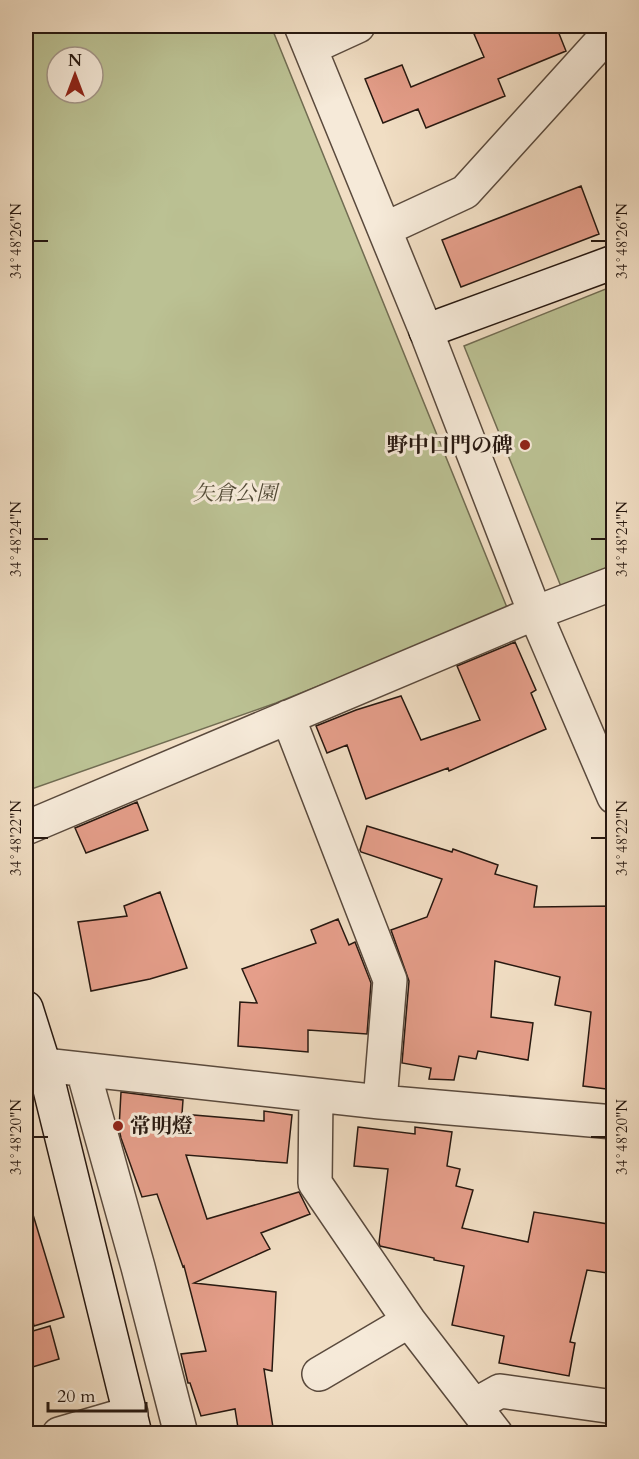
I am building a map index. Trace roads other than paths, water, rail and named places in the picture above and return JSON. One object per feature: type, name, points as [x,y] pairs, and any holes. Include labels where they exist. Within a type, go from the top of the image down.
[{"type":"street","points":[[358,26],[306,37],[426,330],[535,613],[614,797]]},
{"type":"street","points":[[385,229],[465,192],[609,33],[607,26]]},
{"type":"street","points":[[426,330],[614,262]]},
{"type":"street","points":[[26,828],[535,613],[614,584]]},
{"type":"street","points":[[288,717],[390,980],[380,1102]]},
{"type":"street","points":[[26,1008],[44,1065],[133,1423],[59,1434]]},
{"type":"street","points":[[44,1065],[380,1102],[614,1122]]},
{"type":"street","points":[[84,1070],[181,1434]]},
{"type":"street","points":[[316,1095],[315,1183],[409,1321],[496,1434]]},
{"type":"street","points":[[319,1374],[409,1321]]},
{"type":"street","points":[[475,1405],[500,1391],[614,1407]]},
{"type":"place","name":"野中口門の碑","points":[[525,445]]},
{"type":"place","name":"常明燈","points":[[118,1126]]},
{"type":"park label","name":"矢倉公園","points":[[235,493]]}]
